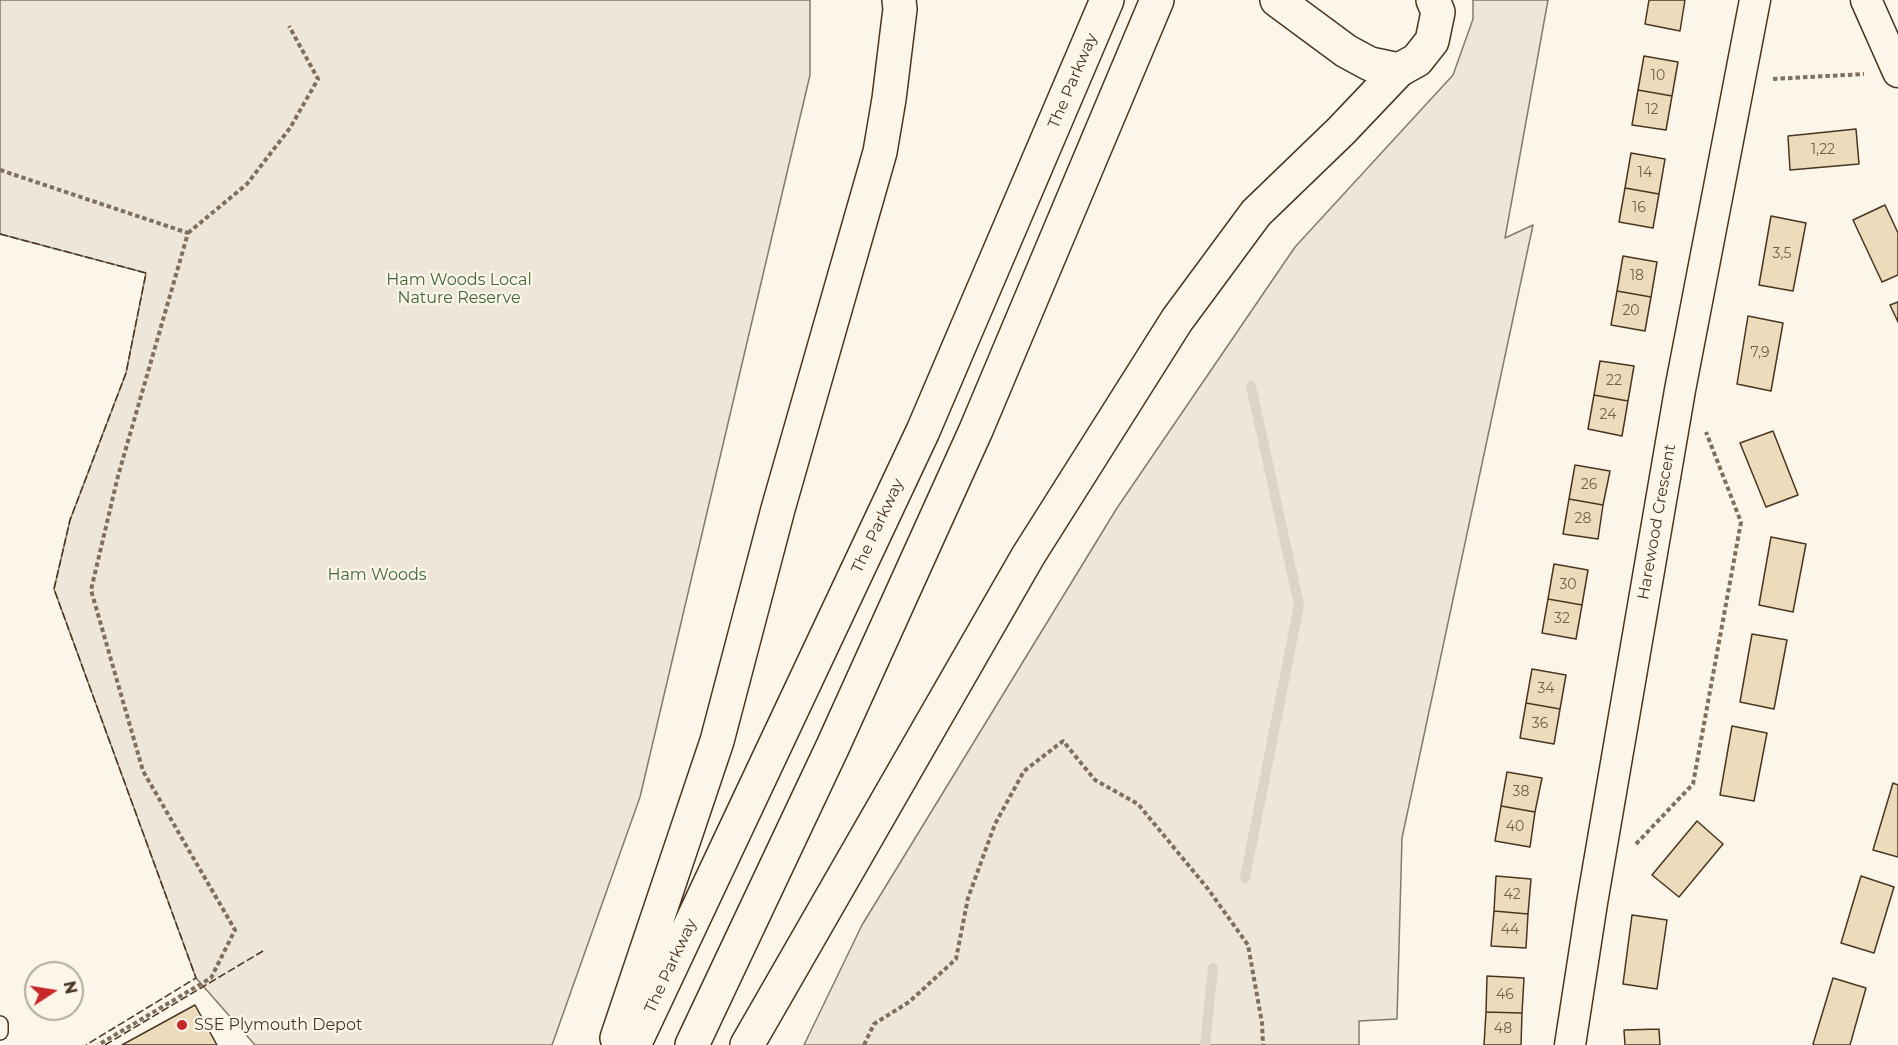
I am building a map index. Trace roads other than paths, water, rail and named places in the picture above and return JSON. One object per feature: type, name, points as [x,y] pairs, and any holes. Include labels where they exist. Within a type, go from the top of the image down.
[{"type":"main road","points":[[615,1045],[717,741],[778,509],[880,152],[889,99],[900,9],[899,0]]},
{"type":"main road","points":[[692,1045],[833,746],[976,430],[1157,0]]},
{"type":"main road","points":[[1277,0],[1346,51],[1370,64],[1399,70]]},
{"type":"main road","points":[[747,1045],[1028,556],[1176,320],[1256,213],[1341,131],[1399,70],[1417,60],[1432,42],[1438,12],[1433,0]]},
{"type":"main road","name":"The Parkway","points":[[633,1045],[923,431],[1103,10]]},
{"type":"street","name":"Harewood Crescent","points":[[1570,1045],[1593,896],[1680,390],[1755,0]]},
{"type":"street","points":[[1866,0],[1898,72]]},
{"type":"lane","points":[[0,1024],[0,1032]]},
{"type":"waterway","points":[[1245,878],[1299,605],[1251,386]]},
{"type":"waterway","points":[[1205,1045],[1213,968]]},
{"type":"place","name":"SSE Plymouth Depot","points":[[182,1025]]},
{"type":"park label","name":"Ham Woods Local Nature Reserve","points":[[459,289]]},
{"type":"park label","name":"Ham Woods","points":[[377,575]]}]
